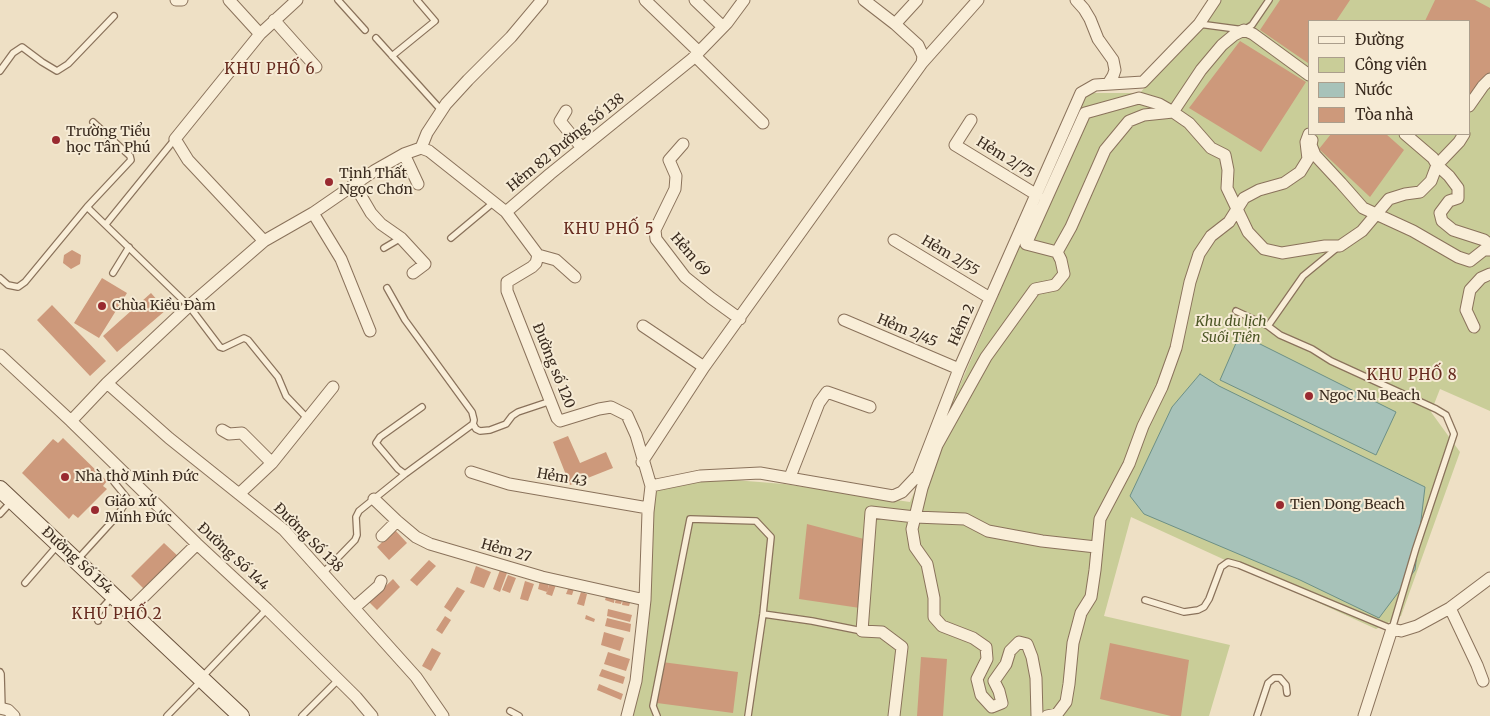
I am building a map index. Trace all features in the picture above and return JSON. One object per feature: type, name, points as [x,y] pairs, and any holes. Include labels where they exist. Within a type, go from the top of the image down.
[{"type":"street","points":[[176,0],[182,0]]},
{"type":"street","points":[[229,0],[260,34]]},
{"type":"street","points":[[264,240],[188,160],[175,139],[260,34],[297,0]]},
{"type":"street","points":[[2,360],[71,421],[107,383],[189,306],[264,240],[313,212],[374,171],[404,154],[421,148],[427,133],[442,111],[468,80],[511,37],[542,0]]},
{"type":"street","points":[[645,0],[763,123]]},
{"type":"street","points":[[695,0],[713,19],[723,26]]},
{"type":"street","name":"Hẻm 82 Đường Số 138","points":[[421,148],[436,155],[506,212],[697,54],[744,0]]},
{"type":"street","points":[[864,0],[895,24],[921,50],[922,63]]},
{"type":"street","points":[[895,24],[917,0]]},
{"type":"street","points":[[642,462],[704,367],[922,63],[978,0]]},
{"type":"street","points":[[1076,0],[1090,19],[1098,40],[1113,60],[1115,70],[1108,84]]},
{"type":"street","name":"Hẻm 2","points":[[651,486],[700,476],[760,473],[893,496],[902,492],[918,476],[959,369],[1082,93],[1095,84],[1143,82],[1199,24],[1215,0]]},
{"type":"street","points":[[274,20],[316,68]]},
{"type":"street","points":[[1173,112],[1201,70],[1222,45],[1234,35],[1244,30],[1308,73]]},
{"type":"street","points":[[1470,105],[1490,79]]},
{"type":"street","points":[[1037,716],[1036,678],[1032,657],[1027,644],[1019,642],[1010,651],[1006,664],[994,681],[1000,691],[1002,703],[992,707],[980,695],[977,679],[987,660],[986,647],[973,638],[942,626],[934,617],[934,598],[927,564],[915,548],[912,530],[922,488],[937,445],[986,357],[1035,289],[1055,285],[1064,274],[1057,252],[1026,244],[1085,113],[1139,98],[1159,104],[1189,123],[1211,148],[1226,155],[1228,170],[1227,188],[1248,232],[1264,249],[1282,253],[1325,246],[1340,246],[1362,231],[1389,199],[1404,194],[1420,192],[1431,181],[1437,166],[1463,135]]},
{"type":"street","points":[[566,111],[560,121],[582,148]]},
{"type":"street","points":[[1057,252],[1071,227],[1106,150],[1129,121],[1144,114],[1173,112]]},
{"type":"street","name":"Hẻm 2/75","points":[[971,120],[955,145],[1037,195]]},
{"type":"street","points":[[1047,716],[1057,714],[1066,702],[1070,684],[1073,643],[1081,613],[1091,597],[1100,519],[1129,464],[1142,426],[1162,387],[1176,348],[1190,282],[1199,254],[1211,236],[1229,222],[1244,198],[1259,190],[1284,183],[1300,172],[1308,159],[1306,142],[1310,135]]},
{"type":"street","points":[[1310,135],[1311,146],[1315,155],[1362,208],[1412,231],[1458,258],[1470,261],[1484,250],[1490,250]]},
{"type":"street","points":[[1406,135],[1433,158],[1437,166],[1449,176],[1458,188],[1458,198],[1449,201],[1440,213],[1442,221],[1453,230],[1484,240],[1490,245]]},
{"type":"street","name":"Hẻm 69","points":[[683,144],[669,160],[676,176],[675,189],[655,230],[656,239],[685,277],[740,318]]},
{"type":"street","points":[[404,154],[418,184]]},
{"type":"street","points":[[354,184],[371,213],[381,224],[430,261],[413,272]]},
{"type":"street","points":[[313,212],[341,260],[370,331]]},
{"type":"street","points":[[506,212],[538,255],[556,260],[575,277]]},
{"type":"street","name":"Hẻm 2/55","points":[[894,240],[990,298]]},
{"type":"street","name":"Đường số 120","points":[[538,255],[536,263],[532,267],[507,282],[507,291],[557,418],[560,421],[598,409],[611,407],[627,415],[636,435],[642,462],[651,486],[648,508],[645,600],[636,681],[627,716]]},
{"type":"street","points":[[1474,327],[1466,310],[1470,290],[1480,278],[1490,274]]},
{"type":"street","name":"Hẻm 2/45","points":[[844,320],[959,369]]},
{"type":"street","points":[[643,326],[704,367]]},
{"type":"street","name":"Đường Số 138","points":[[107,383],[169,438],[284,530],[416,677],[443,716]]},
{"type":"street","points":[[239,494],[272,463],[333,387]]},
{"type":"street","points":[[790,477],[819,403],[828,392],[870,407]]},
{"type":"street","name":"Đường Số 144","points":[[71,421],[197,544],[267,609],[356,697],[372,716]]},
{"type":"street","points":[[222,430],[229,434],[242,433],[272,463]]},
{"type":"street","name":"Hẻm 43","points":[[471,472],[509,484],[648,508]]},
{"type":"street","name":"Đường Số 154","points":[[0,489],[241,716]]},
{"type":"street","name":"Hẻm 27","points":[[374,499],[396,521],[430,544],[542,576],[645,600]]},
{"type":"street","points":[[894,716],[902,647],[882,632],[862,631],[871,512],[916,517],[965,519],[988,531],[1042,542],[1096,547]]},
{"type":"street","points":[[382,536],[396,521]]},
{"type":"street","points":[[130,611],[197,544]]},
{"type":"street","points":[[1364,716],[1392,629],[1402,631],[1417,626],[1450,608],[1490,578]]},
{"type":"street","points":[[354,608],[379,586],[381,581]]},
{"type":"street","points":[[1450,608],[1483,681]]},
{"type":"street","points":[[1,709],[8,710],[14,716]]},
{"type":"lane","points":[[338,0],[365,30]]},
{"type":"lane","points":[[392,56],[435,21],[417,0]]},
{"type":"lane","points":[[1199,24],[1244,30],[1252,25],[1270,0]]},
{"type":"lane","points":[[0,71],[13,52],[22,47],[57,71],[68,64],[114,16]]},
{"type":"lane","points":[[376,38],[442,111]]},
{"type":"lane","points":[[0,278],[8,285],[18,287],[24,282],[87,207],[131,160],[130,156],[92,122]]},
{"type":"lane","points":[[106,224],[175,139]]},
{"type":"lane","points":[[451,238],[494,202]]},
{"type":"lane","points":[[87,207],[189,306],[220,347],[223,348],[244,338],[248,340],[278,377],[286,396],[307,418]]},
{"type":"lane","points":[[384,248],[401,238]]},
{"type":"lane","points":[[1268,326],[1303,276],[1340,246]]},
{"type":"lane","points":[[112,273],[129,247]]},
{"type":"lane","points":[[387,288],[405,320],[472,412],[473,424],[476,429],[480,431],[490,430],[506,424],[518,412],[551,401]]},
{"type":"lane","points":[[1145,600],[1184,612],[1198,610],[1204,607],[1209,599],[1221,567],[1228,562],[1240,565],[1392,629],[1416,548],[1454,434],[1446,415],[1441,412],[1331,361],[1312,349],[1280,335],[1268,326],[1236,311]]},
{"type":"lane","points":[[405,474],[398,469],[376,443],[380,437],[422,407]]},
{"type":"lane","points":[[322,573],[358,535],[356,517],[359,511],[405,474],[473,424]]},
{"type":"lane","points":[[76,561],[118,515],[124,505],[127,498],[114,482]]},
{"type":"lane","points":[[0,514],[12,501]]},
{"type":"lane","points":[[657,716],[653,706],[690,518],[756,521],[771,537],[763,614],[748,716]]},
{"type":"lane","points":[[25,583],[58,544]]},
{"type":"lane","points":[[98,622],[96,615],[113,596]]},
{"type":"lane","points":[[166,716],[267,609]]},
{"type":"lane","points":[[763,614],[862,631]]},
{"type":"lane","points":[[0,672],[2,674],[1,709]]},
{"type":"lane","points":[[1257,716],[1268,684],[1274,678],[1280,678],[1286,685],[1287,693]]},
{"type":"lane","points":[[302,716],[338,680]]},
{"type":"lane","points":[[510,711],[519,716]]},
{"type":"green space","name":"Khu du lịch Suối Tiên","points":[[1219,0],[1490,0],[1490,411],[1440,389],[1431,412],[1460,452],[1401,616],[1376,629],[1131,517],[1104,616],[1230,645],[1209,716],[634,716],[632,701],[653,489],[697,477],[784,484],[910,502],[1085,93],[1140,93]]},
{"type":"water","name":"Ngoc Nu Beach","points":[[1240,334],[1396,412],[1376,455],[1220,380]]},
{"type":"water","name":"Tien Dong Beach","points":[[1200,374],[1219,386],[1425,487],[1415,570],[1379,618],[1300,580],[1144,514],[1130,496],[1172,407]]},
{"type":"building","points":[[1280,0],[1350,0],[1337,20],[1308,20],[1308,63],[1260,30]]},
{"type":"building","points":[[1435,0],[1475,0],[1490,8],[1490,72],[1470,98],[1470,20],[1425,20]]},
{"type":"building","points":[[1240,41],[1306,82],[1261,152],[1189,108]]},
{"type":"building","points":[[1330,135],[1387,135],[1404,150],[1370,197],[1319,149]]},
{"type":"building","points":[[72,250],[81,255],[80,264],[71,269],[63,263],[64,255]]},
{"type":"building","name":"Chùa Kiều Đàm","points":[[102,278],[127,293],[99,338],[74,323]]},
{"type":"building","points":[[151,293],[166,310],[117,352],[103,336]]},
{"type":"building","points":[[52,305],[106,361],[90,376],[37,320]]},
{"type":"building","points":[[568,436],[580,463],[606,452],[613,468],[570,485],[553,442]]},
{"type":"building","name":"Nhà thờ Minh Đức","points":[[63,438],[107,481],[103,486],[107,489],[78,518],[73,514],[69,519],[22,473],[53,439],[58,443]]},
{"type":"building","points":[[807,524],[864,539],[860,608],[799,599]]},
{"type":"building","points":[[395,530],[407,543],[389,560],[377,547]]},
{"type":"building","points":[[164,543],[180,558],[147,592],[131,576]]},
{"type":"building","points":[[429,560],[436,566],[417,586],[410,580]]},
{"type":"building","points":[[476,566],[491,572],[484,588],[470,583]]},
{"type":"building","points":[[500,570],[507,573],[500,592],[493,589]]},
{"type":"building","points":[[508,575],[516,578],[510,593],[502,590]]},
{"type":"building","points":[[541,577],[550,580],[547,592],[538,589]]},
{"type":"building","points":[[393,579],[400,587],[377,610],[369,602]]},
{"type":"building","points":[[551,580],[557,582],[552,596],[546,594]]},
{"type":"building","points":[[525,581],[534,584],[528,601],[520,599]]},
{"type":"building","points":[[570,584],[575,586],[572,595],[566,594]]},
{"type":"building","points":[[457,587],[465,591],[451,612],[444,607]]},
{"type":"building","points":[[581,592],[587,594],[584,606],[577,604]]},
{"type":"building","points":[[607,594],[615,597],[614,603],[605,600]]},
{"type":"building","points":[[616,597],[623,598],[621,604],[615,603]]},
{"type":"building","points":[[623,598],[631,600],[629,606],[622,605]]},
{"type":"building","points":[[608,609],[632,615],[630,622],[607,616]]},
{"type":"building","points":[[586,615],[595,619],[594,622],[585,619]]},
{"type":"building","points":[[445,616],[451,620],[442,634],[436,630]]},
{"type":"building","points":[[607,618],[631,624],[630,632],[605,626]]},
{"type":"building","points":[[604,632],[624,638],[620,651],[601,645]]},
{"type":"building","points":[[1110,643],[1189,660],[1181,716],[1171,716],[1100,699]]},
{"type":"building","points":[[432,648],[441,653],[431,671],[422,666]]},
{"type":"building","points":[[608,652],[630,659],[626,671],[604,664]]},
{"type":"building","points":[[921,657],[947,659],[943,716],[917,716]]},
{"type":"building","points":[[662,662],[738,672],[733,713],[657,703]]},
{"type":"building","points":[[602,669],[625,677],[623,684],[599,676]]},
{"type":"building","points":[[599,684],[623,694],[621,700],[597,690]]},
{"type":"place","name":"Trường Tiểu học Tân Phú","points":[[56,140]]},
{"type":"place","name":"Tịnh Thất Ngọc Chơn","points":[[329,182]]},
{"type":"place","name":"Chùa Kiều Đàm","points":[[102,306]]},
{"type":"place","name":"Ngoc Nu Beach","points":[[1309,396]]},
{"type":"place","name":"Nhà thờ Minh Đức","points":[[65,477]]},
{"type":"place","name":"Tien Dong Beach","points":[[1280,505]]},
{"type":"place","name":"Giáo xứ Minh Đức","points":[[95,510]]},
{"type":"district","name":"KHU PHỐ 6","points":[[270,70]]},
{"type":"district","name":"KHU PHỐ 5","points":[[609,230]]},
{"type":"district","name":"KHU PHỐ 8","points":[[1412,376]]},
{"type":"district","name":"KHU PHỐ 2","points":[[117,615]]}]
